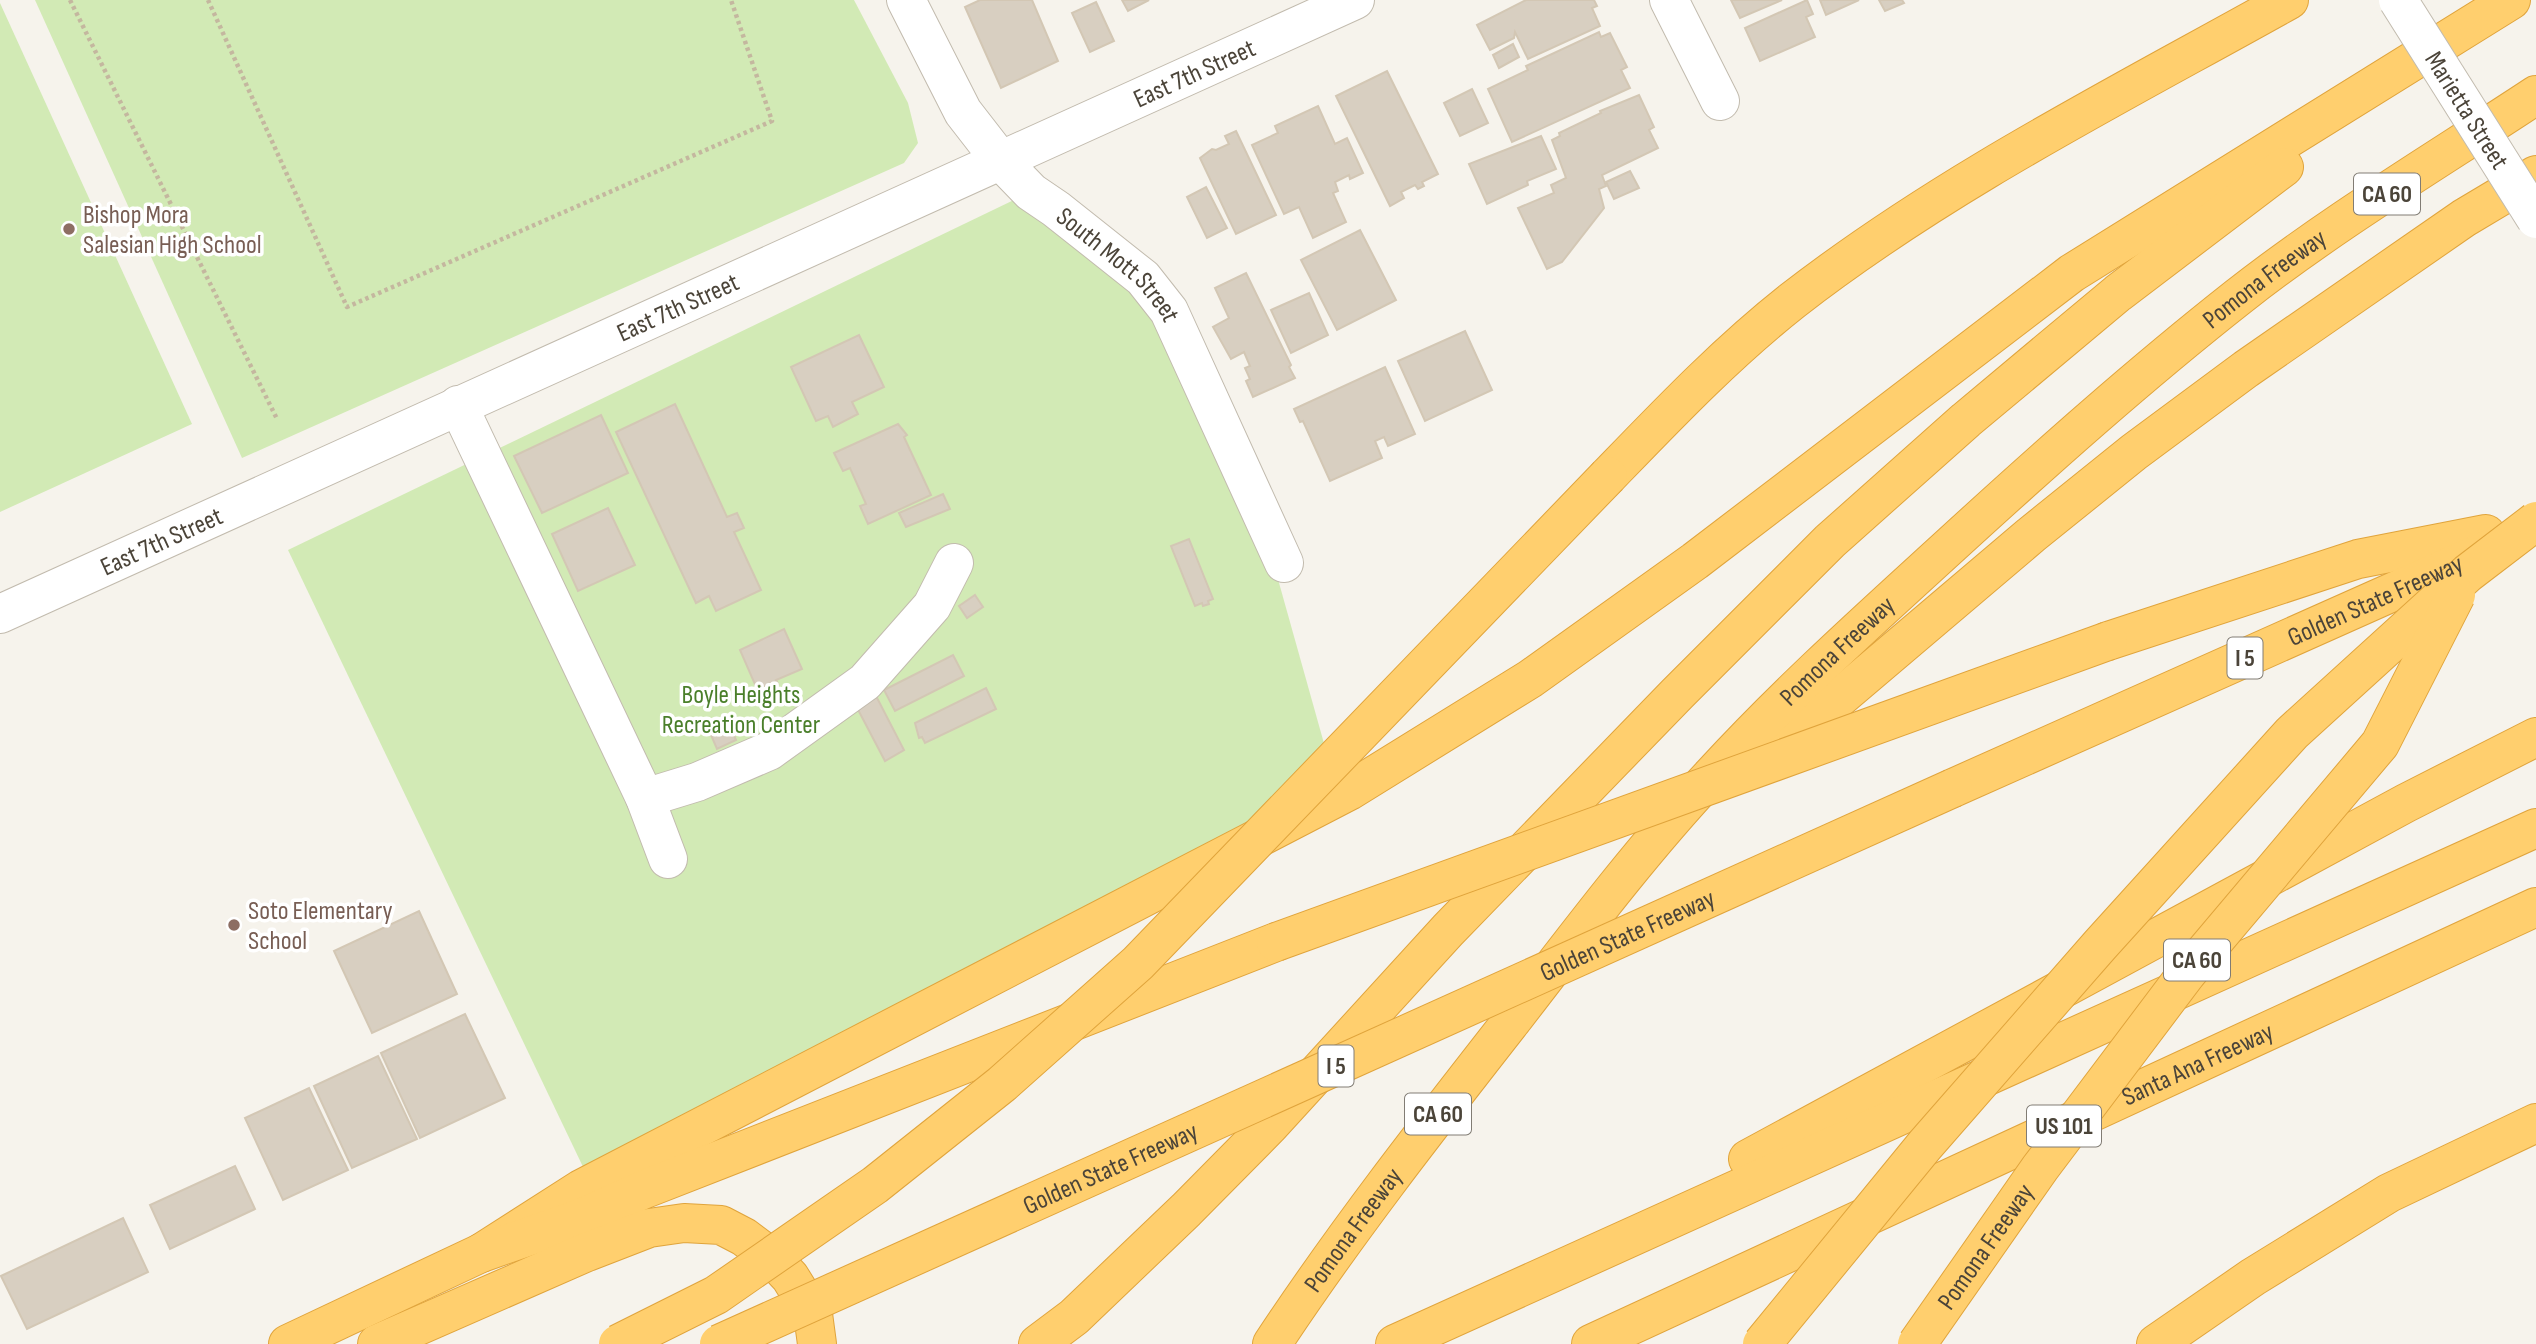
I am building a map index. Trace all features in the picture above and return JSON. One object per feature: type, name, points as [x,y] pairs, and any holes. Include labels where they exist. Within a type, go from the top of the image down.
[{"type":"highway","points":[[618,1344],[716,1296],[875,1185],[1002,1084],[1138,963],[1682,399],[1792,302],[1860,251],[1973,178],[2289,0]]},
{"type":"highway","points":[[481,1252],[581,1189],[1349,791],[1530,678],[1695,561],[2072,273],[2513,0]]},
{"type":"highway","points":[[1038,1344],[1074,1317],[1269,1126],[1458,920],[1830,541],[1966,420],[2118,293],[2312,146],[2513,0]]},
{"type":"highway","name":"Pomona Freeway","points":[[1272,1344],[1316,1278],[1435,1118],[1613,890],[1712,774],[1769,716],[1857,630],[2095,415],[2239,296],[2536,95]]},
{"type":"highway","points":[[1613,890],[2031,535],[2134,452],[2246,369],[2452,226],[2536,175]]},
{"type":"highway","points":[[288,1344],[481,1252],[581,1218],[645,1189],[1276,942],[2108,641],[2358,559],[2536,524]]},
{"type":"highway","name":"Pomona Freeway","points":[[1917,1344],[2040,1168],[2187,972],[2380,744],[2468,573],[2536,524]]},
{"type":"highway","name":"Golden State Freeway","points":[[719,1344],[2536,524]]},
{"type":"highway","points":[[1762,1344],[1934,1134],[2292,733],[2468,573]]},
{"type":"highway","points":[[1479,1306],[2309,856],[2536,737]]},
{"type":"highway","points":[[1395,1344],[2536,828]]},
{"type":"highway","name":"Santa Ana Freeway","points":[[1591,1344],[2536,907]]},
{"type":"highway","points":[[2157,1344],[2252,1276],[2389,1193],[2536,1123]]},
{"type":"highway","points":[[377,1344],[586,1252],[649,1228],[684,1223],[721,1225],[744,1237],[772,1258],[790,1277],[813,1314],[817,1344]]},
{"type":"street","name":"South Mott Street","points":[[906,0],[963,112],[1001,160],[1031,192],[1143,278],[1169,311],[1284,563]]},
{"type":"street","name":"East 7th Street","points":[[0,614],[1355,0]]},
{"type":"street","points":[[1669,0],[1720,102]]},
{"type":"street","name":"Marietta Street","points":[[2398,0],[2536,219]]},
{"type":"street","points":[[458,405],[645,798],[667,859]]},
{"type":"street","points":[[645,798],[697,782],[769,751],[865,682],[932,606],[954,563]]},
{"type":"path","points":[[70,0],[277,419]]},
{"type":"path","points":[[208,0],[347,307],[772,121],[731,0]]},
{"type":"green space","points":[[35,0],[854,0],[908,103],[918,143],[904,163],[242,458]]},
{"type":"green space","name":"Bishop Mora Salesian High School","points":[[0,3],[192,424],[0,512]]},
{"type":"green space","name":"Boyle Heights Recreation Center","points":[[1022,196],[1142,287],[1274,565],[1325,747],[1242,836],[585,1171],[288,550]]},
{"type":"building","points":[[980,0],[1032,0],[1058,61],[1001,88],[965,7]]},
{"type":"building","points":[[1122,0],[1149,0],[1128,11]]},
{"type":"building","points":[[1526,0],[1594,0],[1597,6],[1592,8],[1600,26],[1528,59],[1515,32],[1514,38],[1490,50],[1477,25]]},
{"type":"building","points":[[1731,0],[1782,0],[1740,18]]},
{"type":"building","points":[[1807,0],[1813,14],[1806,17],[1815,37],[1760,61],[1745,28]]},
{"type":"building","points":[[1820,0],[1859,0],[1826,15]]},
{"type":"building","points":[[1879,0],[1902,0],[1904,3],[1885,11]]},
{"type":"building","points":[[1096,2],[1114,41],[1090,52],[1072,13]]},
{"type":"building","points":[[1599,32],[1601,37],[1610,33],[1627,67],[1621,70],[1630,88],[1512,142],[1488,89],[1528,70],[1526,66]]},
{"type":"building","points":[[1513,44],[1519,57],[1499,68],[1493,55]]},
{"type":"building","points":[[1387,71],[1438,174],[1422,182],[1424,186],[1418,189],[1415,185],[1401,192],[1404,198],[1390,206],[1336,96]]},
{"type":"building","points":[[1472,89],[1488,123],[1460,136],[1444,103]]},
{"type":"building","points":[[1639,95],[1654,127],[1649,130],[1658,148],[1602,175],[1606,186],[1599,189],[1604,208],[1562,262],[1547,269],[1518,208],[1554,193],[1551,185],[1566,178],[1552,140],[1560,136],[1559,133],[1601,113],[1600,111]]},
{"type":"building","points":[[1318,106],[1335,144],[1347,138],[1363,173],[1350,179],[1349,175],[1335,182],[1338,191],[1333,193],[1346,222],[1313,238],[1299,207],[1284,214],[1252,145],[1278,133],[1275,126]]},
{"type":"building","points":[[1236,131],[1276,215],[1236,234],[1200,158],[1212,149],[1229,144],[1225,136]]},
{"type":"building","points":[[1541,136],[1556,169],[1527,181],[1528,185],[1487,204],[1469,164]]},
{"type":"building","points":[[1630,171],[1639,188],[1614,199],[1606,182]]},
{"type":"building","points":[[1206,187],[1227,228],[1207,238],[1187,197]]},
{"type":"building","points":[[1360,230],[1396,300],[1337,330],[1301,260]]},
{"type":"building","points":[[1246,273],[1295,378],[1253,397],[1246,381],[1250,379],[1245,368],[1250,366],[1244,352],[1231,359],[1213,327],[1229,318],[1215,288]]},
{"type":"building","points":[[1309,293],[1328,335],[1291,353],[1271,310]]},
{"type":"building","points":[[1465,331],[1492,390],[1425,421],[1398,361]]},
{"type":"building","points":[[859,335],[884,387],[852,402],[858,414],[833,427],[828,416],[816,421],[791,367]]},
{"type":"building","points":[[1385,367],[1415,434],[1388,446],[1384,437],[1375,441],[1382,458],[1330,481],[1303,421],[1300,422],[1294,409]]},
{"type":"building","points":[[675,404],[727,517],[737,513],[744,528],[734,532],[761,590],[716,611],[709,596],[696,603],[616,432]]},
{"type":"building","points":[[601,415],[628,473],[542,513],[514,456]]},
{"type":"building","points":[[898,424],[907,435],[904,437],[931,495],[868,524],[860,506],[866,504],[850,468],[843,471],[834,453]]},
{"type":"building","points":[[943,494],[950,509],[906,527],[899,513]]},
{"type":"building","points":[[608,508],[635,565],[578,591],[552,534]]},
{"type":"building","points":[[1189,539],[1213,599],[1203,606],[1202,603],[1195,606],[1171,546]]},
{"type":"building","points":[[975,595],[983,607],[967,618],[959,606]]},
{"type":"building","points":[[784,629],[802,669],[776,680],[778,684],[773,686],[771,683],[757,689],[740,650]]},
{"type":"building","points":[[953,655],[964,676],[895,711],[884,690]]},
{"type":"building","points":[[986,688],[996,709],[925,743],[922,737],[919,738],[915,723]]},
{"type":"building","points":[[875,694],[904,750],[885,761],[855,704]]},
{"type":"building","points":[[730,726],[736,740],[717,749],[711,735]]},
{"type":"building","points":[[419,911],[457,994],[372,1033],[334,951]]},
{"type":"building","points":[[465,1014],[505,1098],[420,1138],[381,1053]]},
{"type":"building","points":[[378,1056],[417,1139],[352,1168],[314,1086]]},
{"type":"building","points":[[309,1088],[348,1170],[283,1200],[245,1118]]},
{"type":"building","points":[[235,1166],[255,1209],[170,1249],[150,1205]]},
{"type":"building","points":[[123,1218],[148,1272],[27,1329],[1,1276]]},
{"type":"place","name":"Bishop Mora Salesian High School","points":[[69,229]]},
{"type":"place","name":"Soto Elementary School","points":[[234,925]]}]
